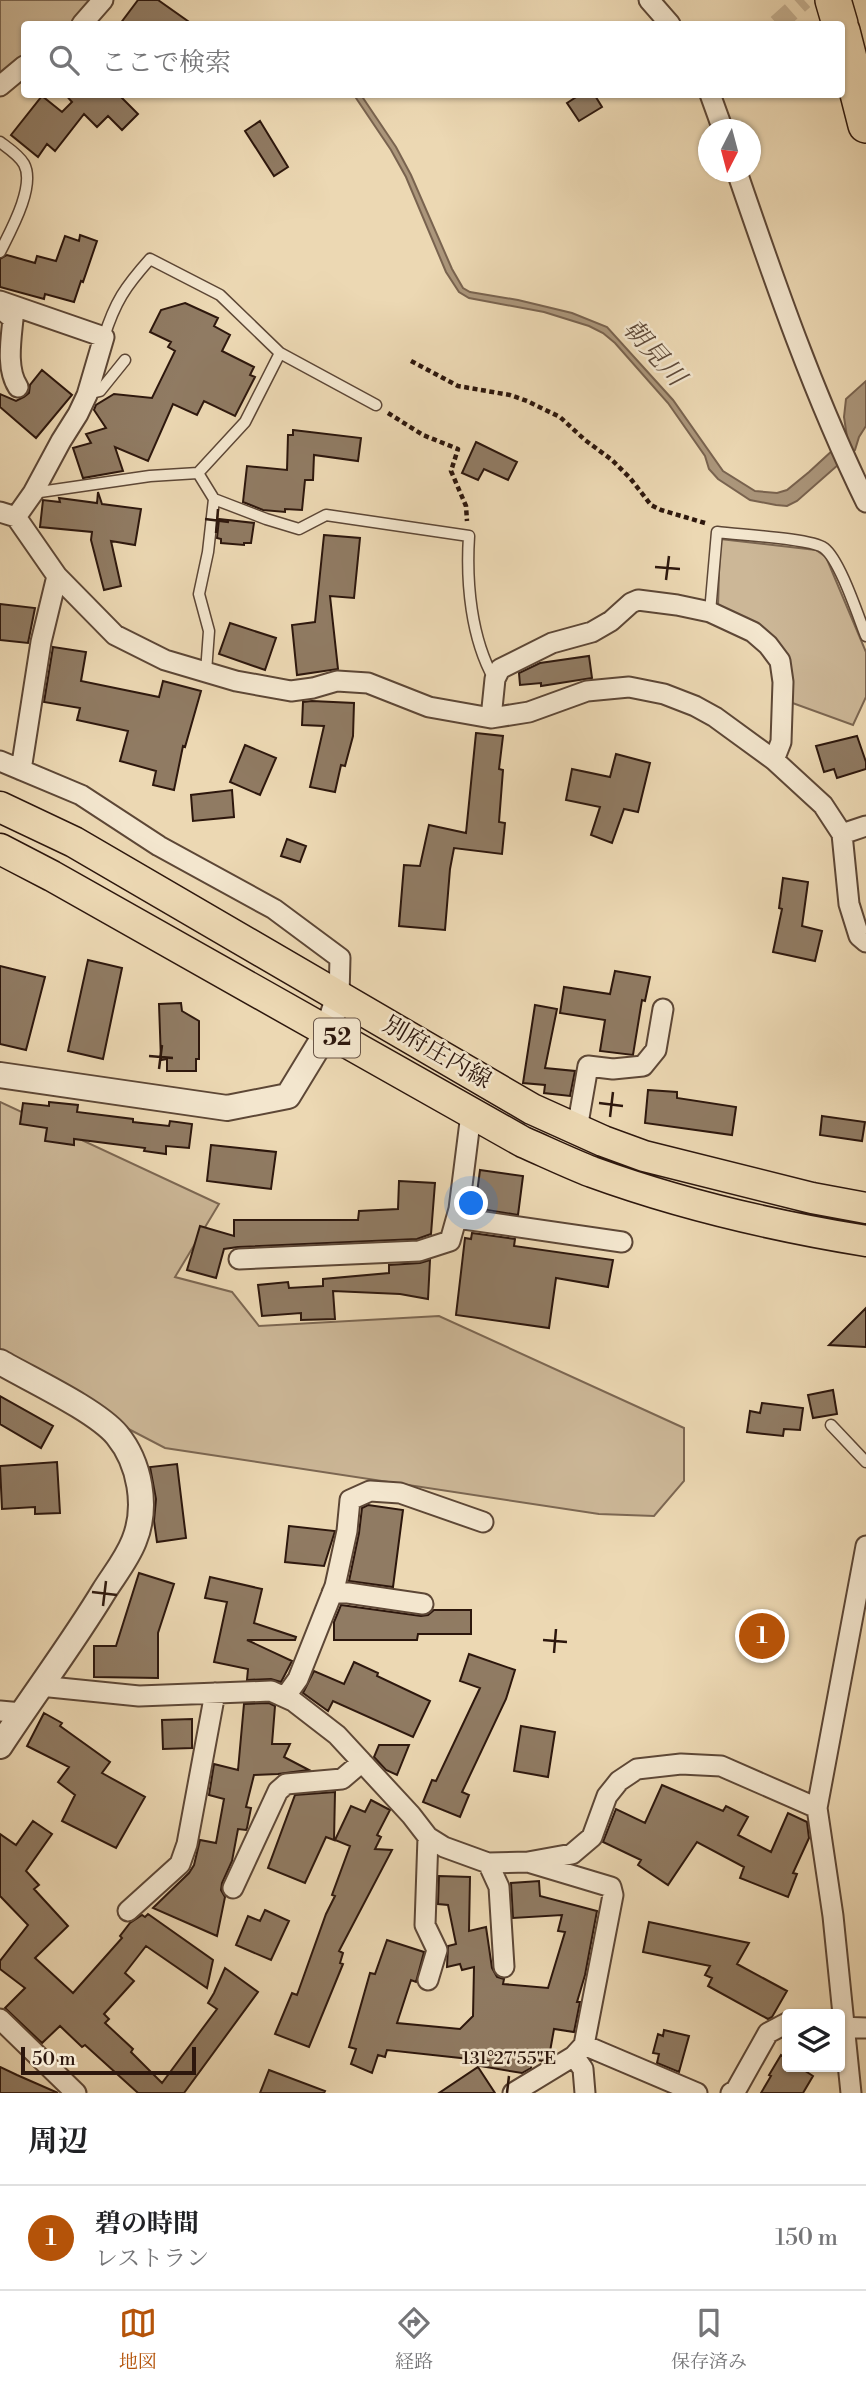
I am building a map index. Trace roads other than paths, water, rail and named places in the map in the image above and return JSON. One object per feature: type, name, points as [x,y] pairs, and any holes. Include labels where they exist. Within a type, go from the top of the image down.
[{"type":"highway","points":[[833,0],[839,21]]},
{"type":"highway","points":[[845,43],[866,125]]},
{"type":"main road","name":"別府庄内線","points":[[0,807],[74,842],[532,1109],[644,1156],[812,1198],[866,1208]]},
{"type":"main road","name":"別府庄内線","points":[[0,849],[534,1147],[589,1171],[640,1188],[762,1220],[866,1241]]},
{"type":"street","points":[[85,21],[103,0]]},
{"type":"street","points":[[649,0],[667,21]]},
{"type":"street","points":[[0,86],[21,68]]},
{"type":"street","points":[[711,98],[719,119]]},
{"type":"street","points":[[741,182],[827,415],[866,502]]},
{"type":"street","points":[[0,302],[104,337],[87,395],[33,494],[8,515],[57,576],[114,635],[165,660],[236,681],[291,691],[337,681],[368,683],[429,707],[491,718],[529,712],[587,691],[629,687],[664,694],[695,706],[715,717],[774,760],[823,805],[842,834],[849,904],[859,936],[866,942]]},
{"type":"street","points":[[0,308],[13,319],[13,379],[18,387]]},
{"type":"street","points":[[21,770],[41,642],[57,576]]},
{"type":"street","points":[[491,718],[495,680],[500,670],[552,643],[592,632],[638,600],[710,611],[753,632],[768,645],[780,661],[783,682],[781,742],[774,760]]},
{"type":"street","points":[[0,761],[81,794],[159,846],[274,908],[340,958],[339,996],[327,1032],[288,1096],[227,1108],[0,1074]]},
{"type":"street","points":[[842,834],[866,826]]},
{"type":"street","points":[[576,1129],[588,1066],[613,1069],[643,1066],[656,1050],[663,1009]]},
{"type":"street","points":[[239,1259],[419,1251],[450,1241],[457,1218],[471,1114]]},
{"type":"street","points":[[457,1218],[622,1242]]},
{"type":"street","points":[[0,1362],[103,1422],[116,1433],[127,1448],[138,1479],[141,1508],[135,1540],[90,1615],[40,1686],[11,1712],[0,1746]]},
{"type":"street","points":[[285,1697],[298,1679],[335,1586],[347,1531],[350,1500],[370,1491],[400,1493],[483,1522]]},
{"type":"street","points":[[841,2009],[833,1916],[817,1808],[866,1546]]},
{"type":"street","points":[[332,1593],[423,1604]]},
{"type":"street","points":[[40,1686],[139,1696],[271,1691],[293,1701],[337,1735],[428,1837],[444,1847],[488,1863],[528,1862],[572,1854],[592,1837],[607,1796],[619,1781],[637,1769],[681,1764],[721,1766],[817,1808]]},
{"type":"street","points":[[128,1912],[180,1864],[187,1844],[215,1693]]},
{"type":"street","points":[[233,1888],[278,1791],[286,1784],[342,1779],[362,1762]]},
{"type":"street","points":[[428,1837],[425,1925],[437,1950],[428,1980]]},
{"type":"street","points":[[528,1862],[611,1887],[613,1895],[579,2051],[584,2093]]},
{"type":"street","points":[[488,1863],[499,1887],[504,1967]]},
{"type":"street","points":[[0,2020],[76,2093]]},
{"type":"street","points":[[731,2093],[736,2090],[768,2033],[782,2026]]},
{"type":"street","points":[[845,2027],[866,2028]]},
{"type":"street","points":[[845,2044],[851,2093]]},
{"type":"street","points":[[513,2093],[579,2051]]},
{"type":"street","points":[[579,2051],[697,2093]]},
{"type":"lane","points":[[0,142],[20,158],[26,167],[24,199],[0,252]]},
{"type":"lane","points":[[104,337],[114,307],[127,285],[150,259],[220,295],[280,353],[376,405]]},
{"type":"lane","points":[[33,494],[150,476],[198,472],[245,422],[280,353]]},
{"type":"lane","points":[[87,395],[100,391],[125,360]]},
{"type":"lane","points":[[198,472],[214,499],[208,552],[199,594],[209,631],[206,672]]},
{"type":"lane","points":[[214,499],[266,519],[299,528],[327,515],[469,536],[470,596],[480,648],[495,680]]},
{"type":"lane","points":[[710,611],[717,532],[809,543],[824,548],[838,566],[866,636]]},
{"type":"lane","points":[[831,1425],[866,1462]]},
{"type":"tunnel","points":[[780,21],[804,0]]},
{"type":"place","name":"碧の時間","points":[[762,1636]]},
{"type":"water label","name":"朝見川","points":[[654,353]]}]
